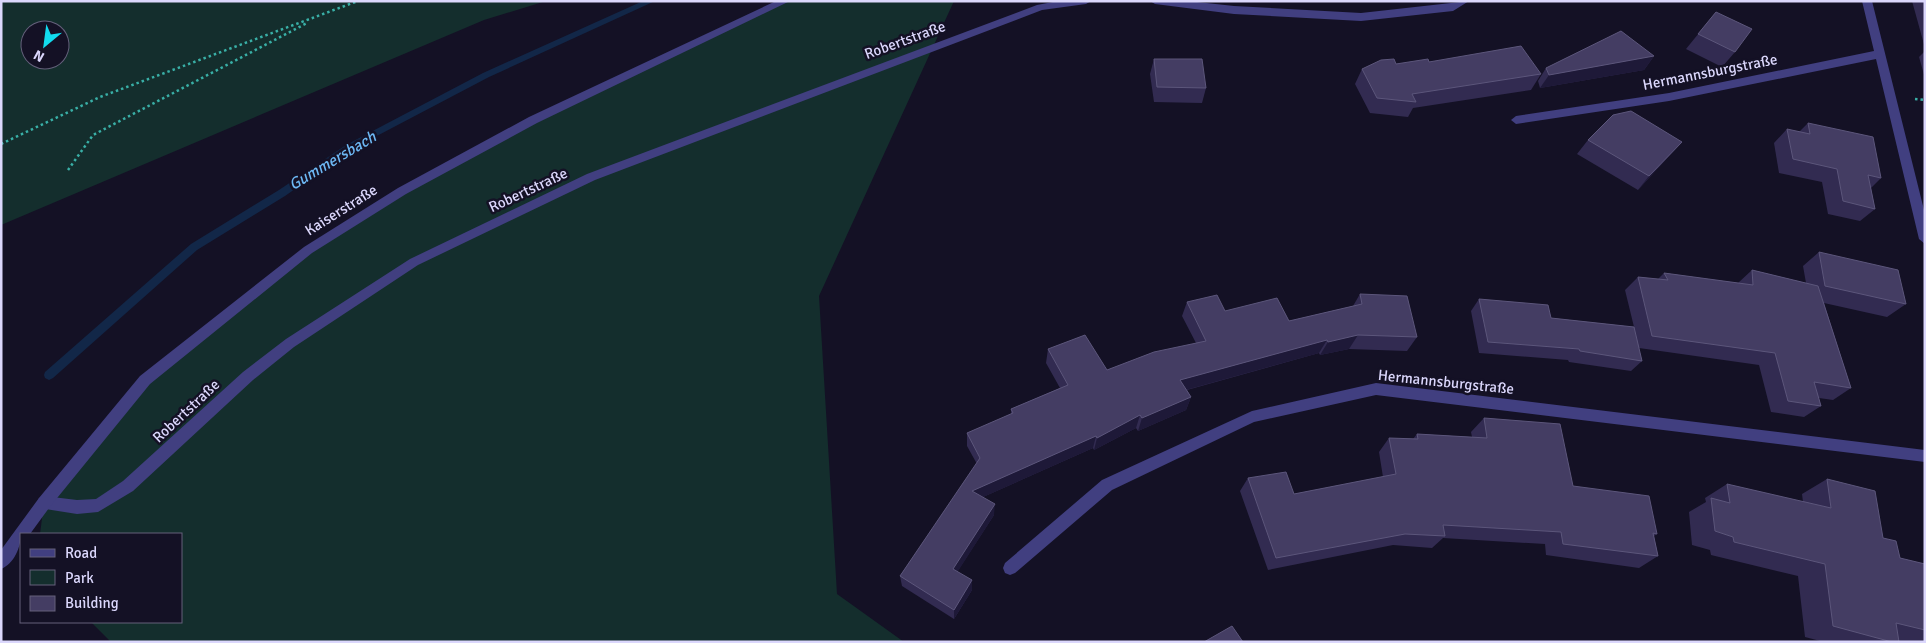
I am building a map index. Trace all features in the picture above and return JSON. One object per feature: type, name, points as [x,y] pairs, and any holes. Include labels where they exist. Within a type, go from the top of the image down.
[{"type":"street","name":"Kaiserstraße","points":[[22,533],[44,503],[146,380],[308,250],[402,191],[532,120],[785,1]]},
{"type":"street","name":"Robertstraße","points":[[44,503],[77,507],[98,505],[128,486],[248,376],[290,343],[423,257],[591,177],[627,163],[1041,7],[1086,1]]},
{"type":"street","points":[[1155,1],[1234,10],[1360,16],[1453,8],[1464,1]]},
{"type":"street","points":[[1867,1],[1925,239]]},
{"type":"street","name":"Hermannsburgstraße","points":[[1516,120],[1669,98],[1880,54]]},
{"type":"street","name":"Hermannsburgstraße","points":[[1010,568],[1107,485],[1252,417],[1376,388],[1925,456]]},
{"type":"street","name":"Kaiserstraße","points":[[1,562],[20,536]]},
{"type":"path","points":[[1,144],[100,97],[358,1]]},
{"type":"path","points":[[68,170],[93,135],[319,17]]},
{"type":"green space","points":[[1,1],[546,1],[484,20],[1,225]]},
{"type":"green space","points":[[785,1],[954,1],[819,296],[837,594],[904,642],[111,642],[92,623],[182,623],[182,533],[40,533],[44,503],[145,380],[308,250],[533,120]]},
{"type":"building","points":[[1716,12],[1752,29],[1735,52],[1698,34]]},
{"type":"building","points":[[1621,31],[1654,56],[1549,75],[1546,68]]},
{"type":"building","points":[[1521,46],[1541,74],[1412,94],[1416,102],[1377,98],[1362,69],[1381,60],[1394,59],[1396,64],[1428,59],[1429,62]]},
{"type":"building","points":[[1154,59],[1202,59],[1206,88],[1157,87]]},
{"type":"building","points":[[1631,111],[1682,142],[1649,176],[1588,140],[1613,115]]},
{"type":"building","points":[[1808,123],[1873,137],[1881,178],[1868,175],[1875,209],[1843,201],[1837,169],[1793,159],[1787,129],[1810,134]]},
{"type":"building","points":[[1819,252],[1898,270],[1906,304],[1825,286]]},
{"type":"building","points":[[1752,270],[1818,286],[1851,388],[1814,382],[1821,406],[1788,401],[1775,353],[1652,336],[1638,277],[1668,280],[1664,273],[1753,285]]},
{"type":"building","points":[[1360,294],[1407,296],[1417,337],[1358,335],[1328,342],[1327,340],[1180,380],[1191,397],[1142,418],[1140,415],[1097,438],[1096,436],[972,491],[995,504],[953,569],[972,580],[954,610],[900,576],[980,458],[967,433],[1013,413],[1011,409],[1068,385],[1048,349],[1085,335],[1107,370],[1154,352],[1206,341],[1187,302],[1217,295],[1225,311],[1277,298],[1289,321],[1362,304]]},
{"type":"building","points":[[1479,299],[1548,305],[1551,318],[1634,327],[1642,361],[1580,351],[1579,349],[1488,342]]},
{"type":"building","points":[[1484,418],[1560,424],[1573,486],[1649,496],[1657,534],[1653,533],[1658,556],[1563,544],[1561,532],[1443,525],[1445,536],[1405,534],[1276,558],[1248,478],[1286,472],[1294,494],[1396,474],[1389,438],[1418,439],[1417,434],[1487,438]]},
{"type":"building","points":[[1827,479],[1875,491],[1883,538],[1896,541],[1900,558],[1925,564],[1925,630],[1896,623],[1899,642],[1892,642],[1833,626],[1825,564],[1734,542],[1733,537],[1715,531],[1711,498],[1730,503],[1727,484],[1831,508]]},
{"type":"building","points":[[1232,626],[1243,642],[1204,642]]},
{"type":"waterway","name":"Gummersbach","points":[[49,375],[194,247],[282,193],[349,147],[486,75],[651,1]]}]
